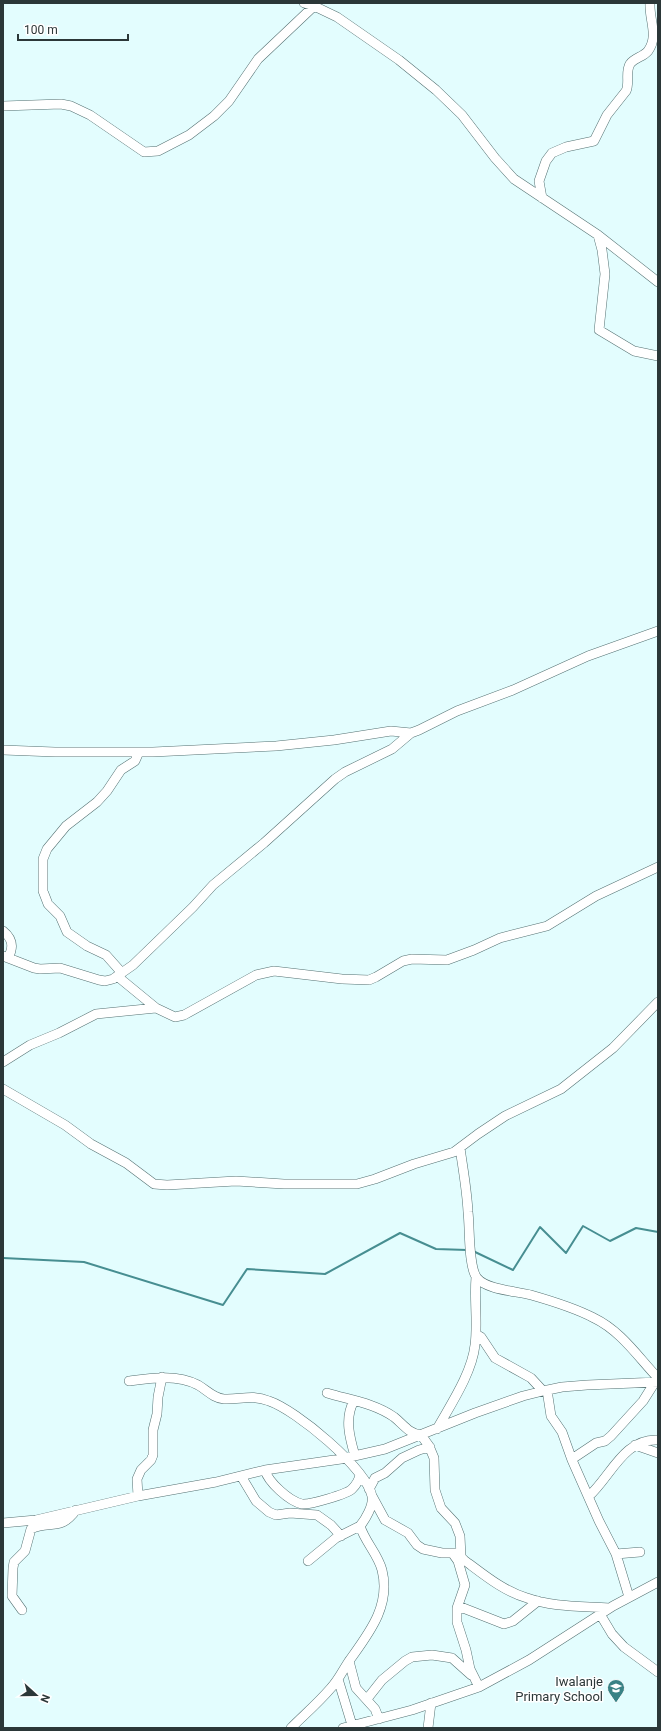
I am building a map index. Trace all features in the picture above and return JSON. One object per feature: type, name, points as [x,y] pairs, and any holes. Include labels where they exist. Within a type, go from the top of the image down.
[{"type":"street","points":[[304,3],[337,17],[385,50],[421,78],[462,115],[509,174],[523,186],[598,235],[658,282]]},
{"type":"street","points":[[542,198],[539,181],[548,157],[557,150],[594,141],[607,114],[626,92],[628,88],[628,73],[630,64],[648,50],[653,39],[654,33],[650,3]]},
{"type":"street","points":[[3,106],[61,104],[71,106],[90,114],[144,152],[158,151],[189,135],[214,116],[229,101],[258,59],[314,6]]},
{"type":"street","points":[[598,235],[602,250],[605,274],[599,330],[634,351],[658,356]]},
{"type":"street","points":[[3,931],[10,939],[13,947],[6,957],[34,968],[60,968],[104,981],[120,975],[153,946],[213,885],[260,846],[319,791],[345,772],[392,748],[410,733],[457,711],[513,690],[588,656],[658,631]]},
{"type":"street","points":[[3,750],[55,752],[139,752],[276,746],[334,740],[390,731],[410,733]]},
{"type":"street","points":[[139,752],[135,761],[121,770],[107,791],[89,809],[75,817],[47,849],[44,859],[43,891],[48,904],[60,916],[67,932],[86,946],[110,958],[125,984],[156,1008],[175,1017],[184,1015],[256,975],[266,972],[274,971],[369,980],[376,978],[403,961],[412,959],[438,960],[457,957],[500,938],[547,926],[596,896],[658,867]]},
{"type":"street","points":[[3,1089],[65,1125],[91,1144],[126,1163],[149,1180],[159,1185],[236,1180],[284,1184],[357,1184],[375,1179],[414,1164],[443,1156],[460,1148],[494,1123],[552,1094],[582,1074],[613,1048],[658,1002]]},
{"type":"street","points":[[3,1062],[30,1045],[59,1033],[96,1014],[156,1008]]},
{"type":"street","points":[[437,1429],[469,1368],[475,1349],[476,1277],[470,1250],[468,1212],[460,1148]]},
{"type":"street","points":[[476,1277],[486,1285],[532,1296],[583,1312],[596,1318],[610,1328],[637,1352],[657,1380]]},
{"type":"street","points":[[476,1334],[481,1337],[495,1358],[531,1378],[545,1391],[551,1416],[562,1432],[572,1458],[616,1554],[629,1597]]},
{"type":"street","points":[[138,1496],[137,1479],[141,1470],[151,1460],[153,1455],[153,1430],[157,1414],[158,1397],[162,1377]]},
{"type":"street","points":[[129,1382],[171,1377],[197,1385],[217,1398],[252,1397],[268,1400],[304,1422],[351,1457]]},
{"type":"street","points":[[3,1523],[36,1520],[138,1496],[207,1484],[265,1470],[351,1457],[385,1449],[475,1413],[523,1396],[545,1391],[581,1386],[657,1380]]},
{"type":"street","points":[[572,1458],[596,1443],[604,1441],[611,1436],[644,1401],[657,1380]]},
{"type":"street","points":[[327,1393],[376,1406],[394,1417],[414,1435],[421,1435]]},
{"type":"street","points":[[354,1401],[349,1416],[351,1457],[384,1520],[408,1534],[417,1545],[423,1548],[457,1553],[495,1583],[519,1595],[538,1601],[609,1608]]},
{"type":"street","points":[[421,1435],[430,1448],[434,1458],[435,1490],[441,1508],[454,1523],[458,1530],[461,1542],[457,1553],[465,1586],[456,1613],[457,1622],[472,1676],[479,1688]]},
{"type":"street","points":[[589,1496],[598,1488],[611,1469],[635,1444],[644,1440],[658,1440]]},
{"type":"street","points":[[635,1444],[658,1453]]},
{"type":"street","points":[[308,1561],[341,1536],[360,1526],[366,1516],[375,1478],[385,1473],[402,1458],[419,1450],[430,1448]]},
{"type":"street","points":[[265,1470],[266,1476],[286,1495],[303,1504],[309,1504],[347,1492],[356,1485],[360,1475]]},
{"type":"street","points":[[240,1476],[256,1501],[269,1512],[276,1515],[290,1513],[317,1515],[331,1525],[341,1536]]},
{"type":"street","points":[[22,1610],[14,1601],[12,1596],[13,1568],[14,1562],[25,1551],[31,1529],[36,1526],[53,1525],[65,1522],[71,1518],[76,1510]]},
{"type":"street","points":[[291,1728],[338,1680],[378,1616],[384,1596],[382,1569],[360,1526]]},
{"type":"street","points":[[616,1554],[640,1552]]},
{"type":"street","points":[[343,1728],[379,1719],[479,1688],[529,1660],[609,1608],[658,1582]]},
{"type":"street","points":[[458,1606],[504,1624],[513,1621],[538,1601]]},
{"type":"street","points":[[600,1614],[612,1634],[624,1647],[658,1672]]},
{"type":"street","points":[[367,1699],[382,1680],[405,1660],[412,1657],[432,1655],[452,1658],[472,1676]]},
{"type":"street","points":[[349,1661],[356,1688],[375,1709],[379,1719]]},
{"type":"street","points":[[338,1680],[355,1726]]},
{"type":"street","points":[[428,1728],[431,1703]]},
{"type":"waterway","points":[[473,1251],[513,1270],[540,1227],[566,1253],[583,1226],[610,1241],[636,1228],[658,1232]]},
{"type":"waterway","points":[[3,1258],[84,1262],[223,1305],[247,1269],[325,1274],[400,1233],[436,1249],[467,1250]]},
{"type":"place","name":"Iwalanje Primary School","points":[[616,1703]]}]
